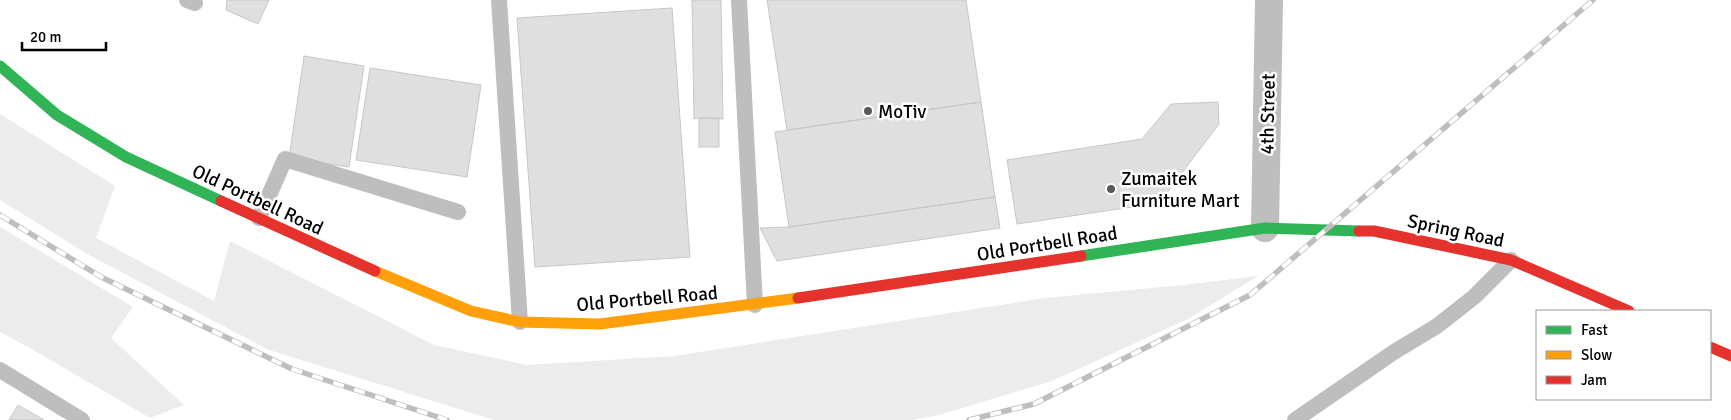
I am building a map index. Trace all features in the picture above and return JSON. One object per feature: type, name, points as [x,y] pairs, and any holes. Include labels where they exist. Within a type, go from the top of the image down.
[{"type":"main road","name":"Old Portbell Road","points":[[0,66],[58,115],[126,157],[362,266],[462,307],[520,322],[600,324],[755,305],[1265,228]]},
{"type":"main road","name":"Spring Road","points":[[1265,228],[1374,231],[1511,260],[1626,310]]},
{"type":"main road","points":[[1711,347],[1731,356]]},
{"type":"street","name":"4th Street","points":[[1265,228],[1269,0]]},
{"type":"lane","points":[[499,0],[520,322]]},
{"type":"lane","points":[[739,0],[755,305]]},
{"type":"lane","points":[[259,218],[285,159],[458,212]]},
{"type":"lane","points":[[1295,420],[1394,352],[1438,326],[1474,297],[1511,260]]},
{"type":"lane","points":[[0,370],[82,420]]},
{"type":"shaded area","points":[[0,114],[115,186],[96,238],[214,301],[230,241],[434,345],[527,365],[674,356],[1045,298],[1258,276],[1188,319],[1052,381],[939,415],[913,420],[494,420],[269,350],[89,255],[0,200]]},
{"type":"shaded area","points":[[0,227],[133,307],[111,338],[184,405],[150,418],[0,332]]},
{"type":"building","points":[[227,0],[269,0],[258,24],[226,10]]},
{"type":"building","points":[[692,0],[721,0],[723,119],[694,119]]},
{"type":"building","points":[[767,0],[966,0],[981,102],[787,130]]},
{"type":"building","points":[[672,8],[690,257],[535,267],[517,18]]},
{"type":"building","points":[[304,56],[364,66],[349,167],[289,158]]},
{"type":"building","points":[[370,68],[481,85],[467,177],[356,160]]},
{"type":"building","points":[[981,102],[995,197],[789,227],[775,132]]},
{"type":"building","points":[[1218,102],[1219,124],[1159,203],[1017,224],[1007,160],[1142,139],[1171,104]]},
{"type":"building","points":[[699,118],[719,118],[719,147],[699,147]]},
{"type":"building","points":[[995,197],[1000,228],[777,261],[760,228],[789,227]]},
{"type":"building","points":[[18,405],[44,420],[9,420]]},
{"type":"railway","points":[[969,420],[1034,404],[1250,295],[1593,0]]},
{"type":"railway","points":[[0,215],[101,277],[292,369],[447,420]]},
{"type":"traffic: fast","points":[[0,66],[57,115],[126,157],[221,201]]},
{"type":"traffic: fast","points":[[1081,256],[1265,228],[1359,231]]},
{"type":"traffic: slow","points":[[375,271],[471,311],[520,322],[600,324],[798,298]]},
{"type":"traffic: jam","points":[[221,201],[375,271]]},
{"type":"traffic: jam","points":[[1359,231],[1374,231],[1511,260],[1627,310]]},
{"type":"traffic: jam","points":[[798,298],[1081,256]]},
{"type":"traffic: jam","points":[[1711,347],[1731,356]]},
{"type":"place","name":"MoTiv","points":[[868,111]]},
{"type":"place","name":"Zumaitek Furniture Mart","points":[[1111,189]]}]
